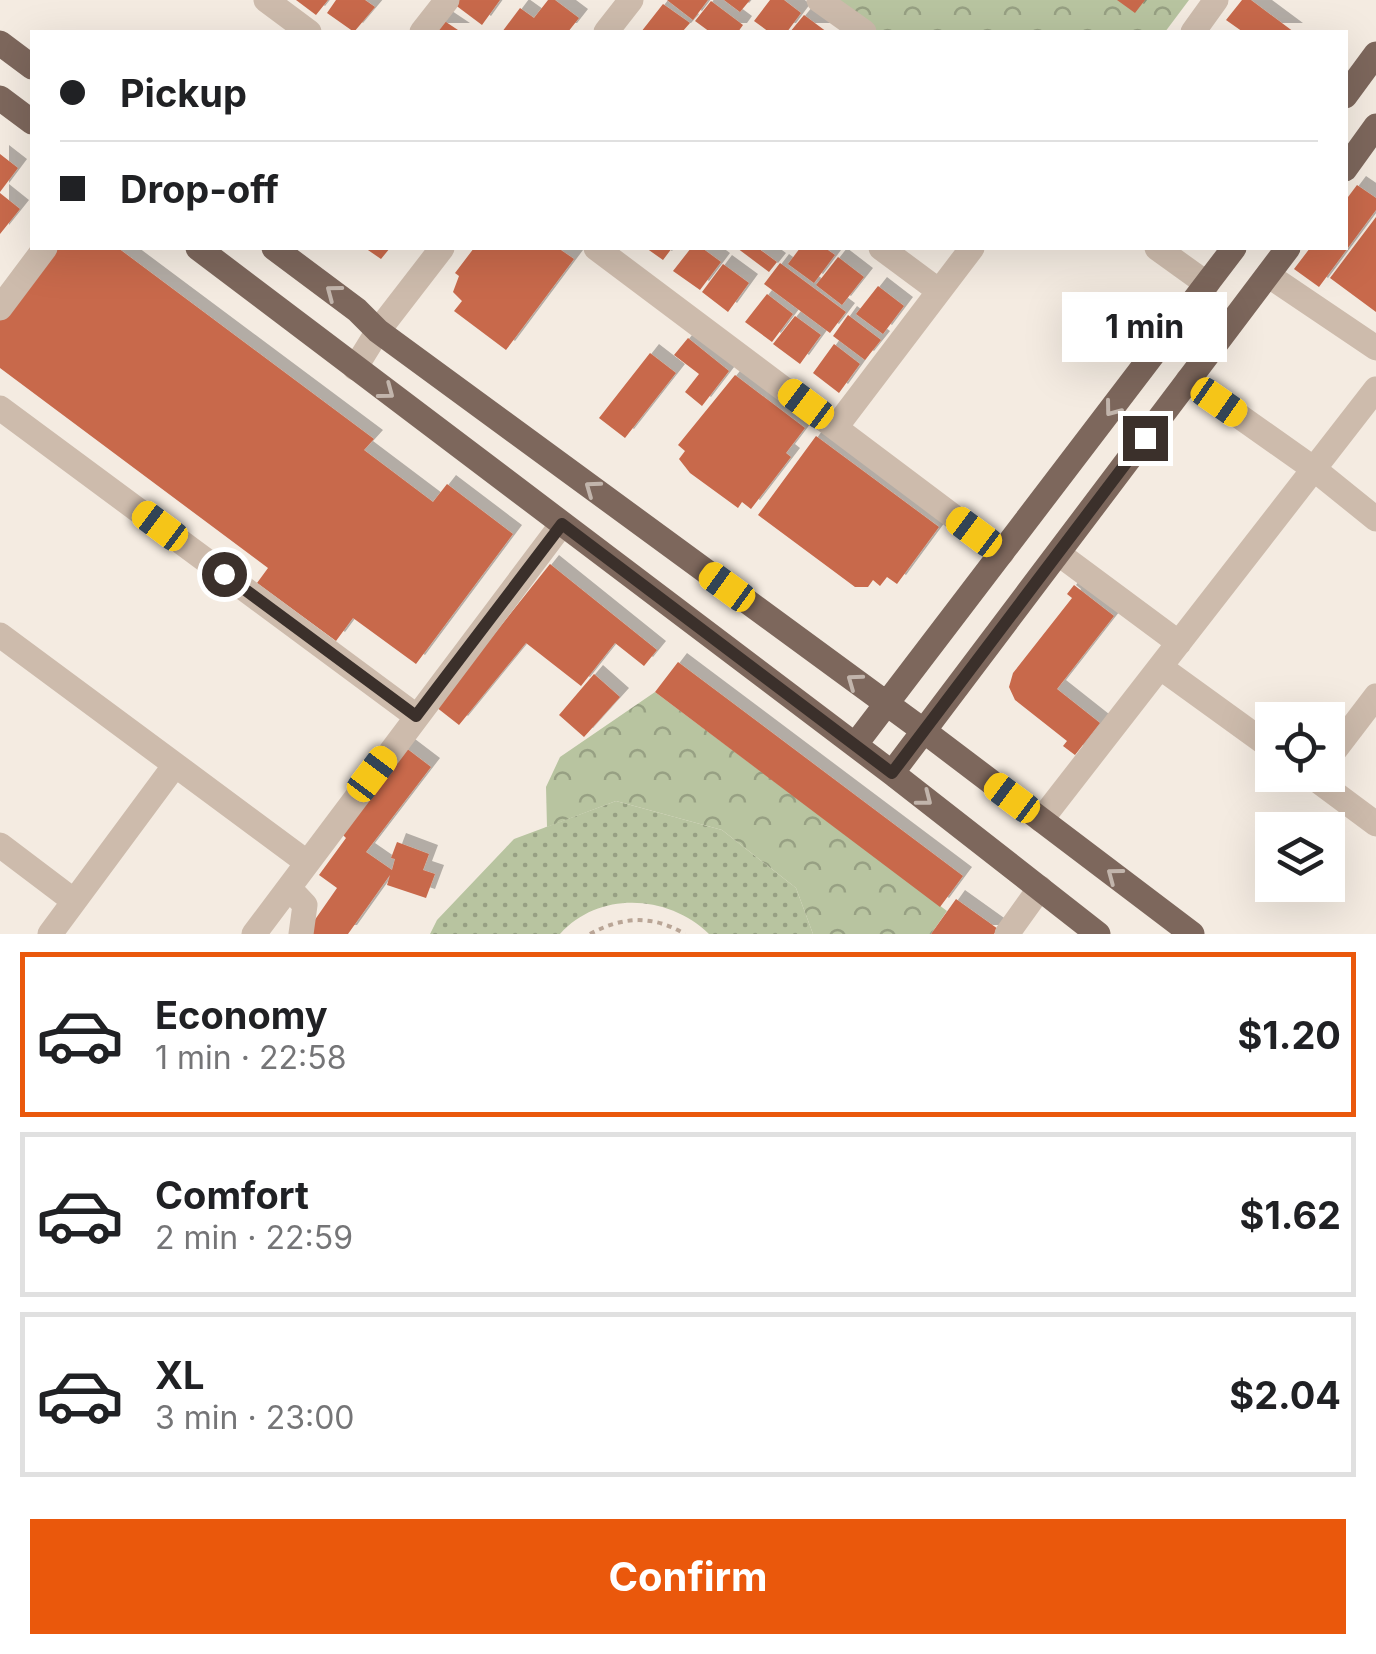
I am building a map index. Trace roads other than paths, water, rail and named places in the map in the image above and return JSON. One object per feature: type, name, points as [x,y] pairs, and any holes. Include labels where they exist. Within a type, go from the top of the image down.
[{"type":"main road","points":[[0,43],[30,66]]},
{"type":"main road","points":[[1348,92],[1376,54]]},
{"type":"main road","points":[[0,98],[30,120]]},
{"type":"main road","points":[[1348,165],[1376,126]]},
{"type":"main road","points":[[201,250],[892,773],[1098,934]]},
{"type":"main road","points":[[277,250],[358,310],[378,331],[924,731],[1192,934]]},
{"type":"main road","points":[[892,773],[1287,250]]},
{"type":"main road","points":[[855,745],[1221,266],[1262,283]]},
{"type":"street","points":[[266,0],[306,30]]},
{"type":"street","points":[[424,30],[447,0]]},
{"type":"street","points":[[608,30],[631,0]]},
{"type":"street","points":[[819,0],[861,30]]},
{"type":"street","points":[[1194,30],[1216,0]]},
{"type":"street","points":[[0,308],[44,250]]},
{"type":"street","points":[[356,368],[378,331],[440,250]]},
{"type":"street","points":[[599,250],[1002,553]]},
{"type":"street","points":[[884,250],[939,291]]},
{"type":"street","points":[[836,427],[970,250]]},
{"type":"street","points":[[1164,250],[1221,266]]},
{"type":"street","points":[[1262,283],[1376,348]]},
{"type":"street","points":[[1188,380],[1314,468],[1376,519]]},
{"type":"street","points":[[1042,820],[1376,388]]},
{"type":"street","points":[[0,408],[416,716]]},
{"type":"street","points":[[254,934],[305,861],[562,524]]},
{"type":"street","points":[[1059,554],[1179,643]]},
{"type":"street","points":[[0,635],[305,861]]},
{"type":"street","points":[[1160,667],[1255,736]]},
{"type":"street","points":[[1345,735],[1376,696]]},
{"type":"street","points":[[50,934],[176,765]]},
{"type":"street","points":[[1339,792],[1376,824]]},
{"type":"street","points":[[0,845],[74,902]]},
{"type":"street","points":[[289,888],[305,905],[302,934]]},
{"type":"street","points":[[1007,934],[1040,888]]}]
